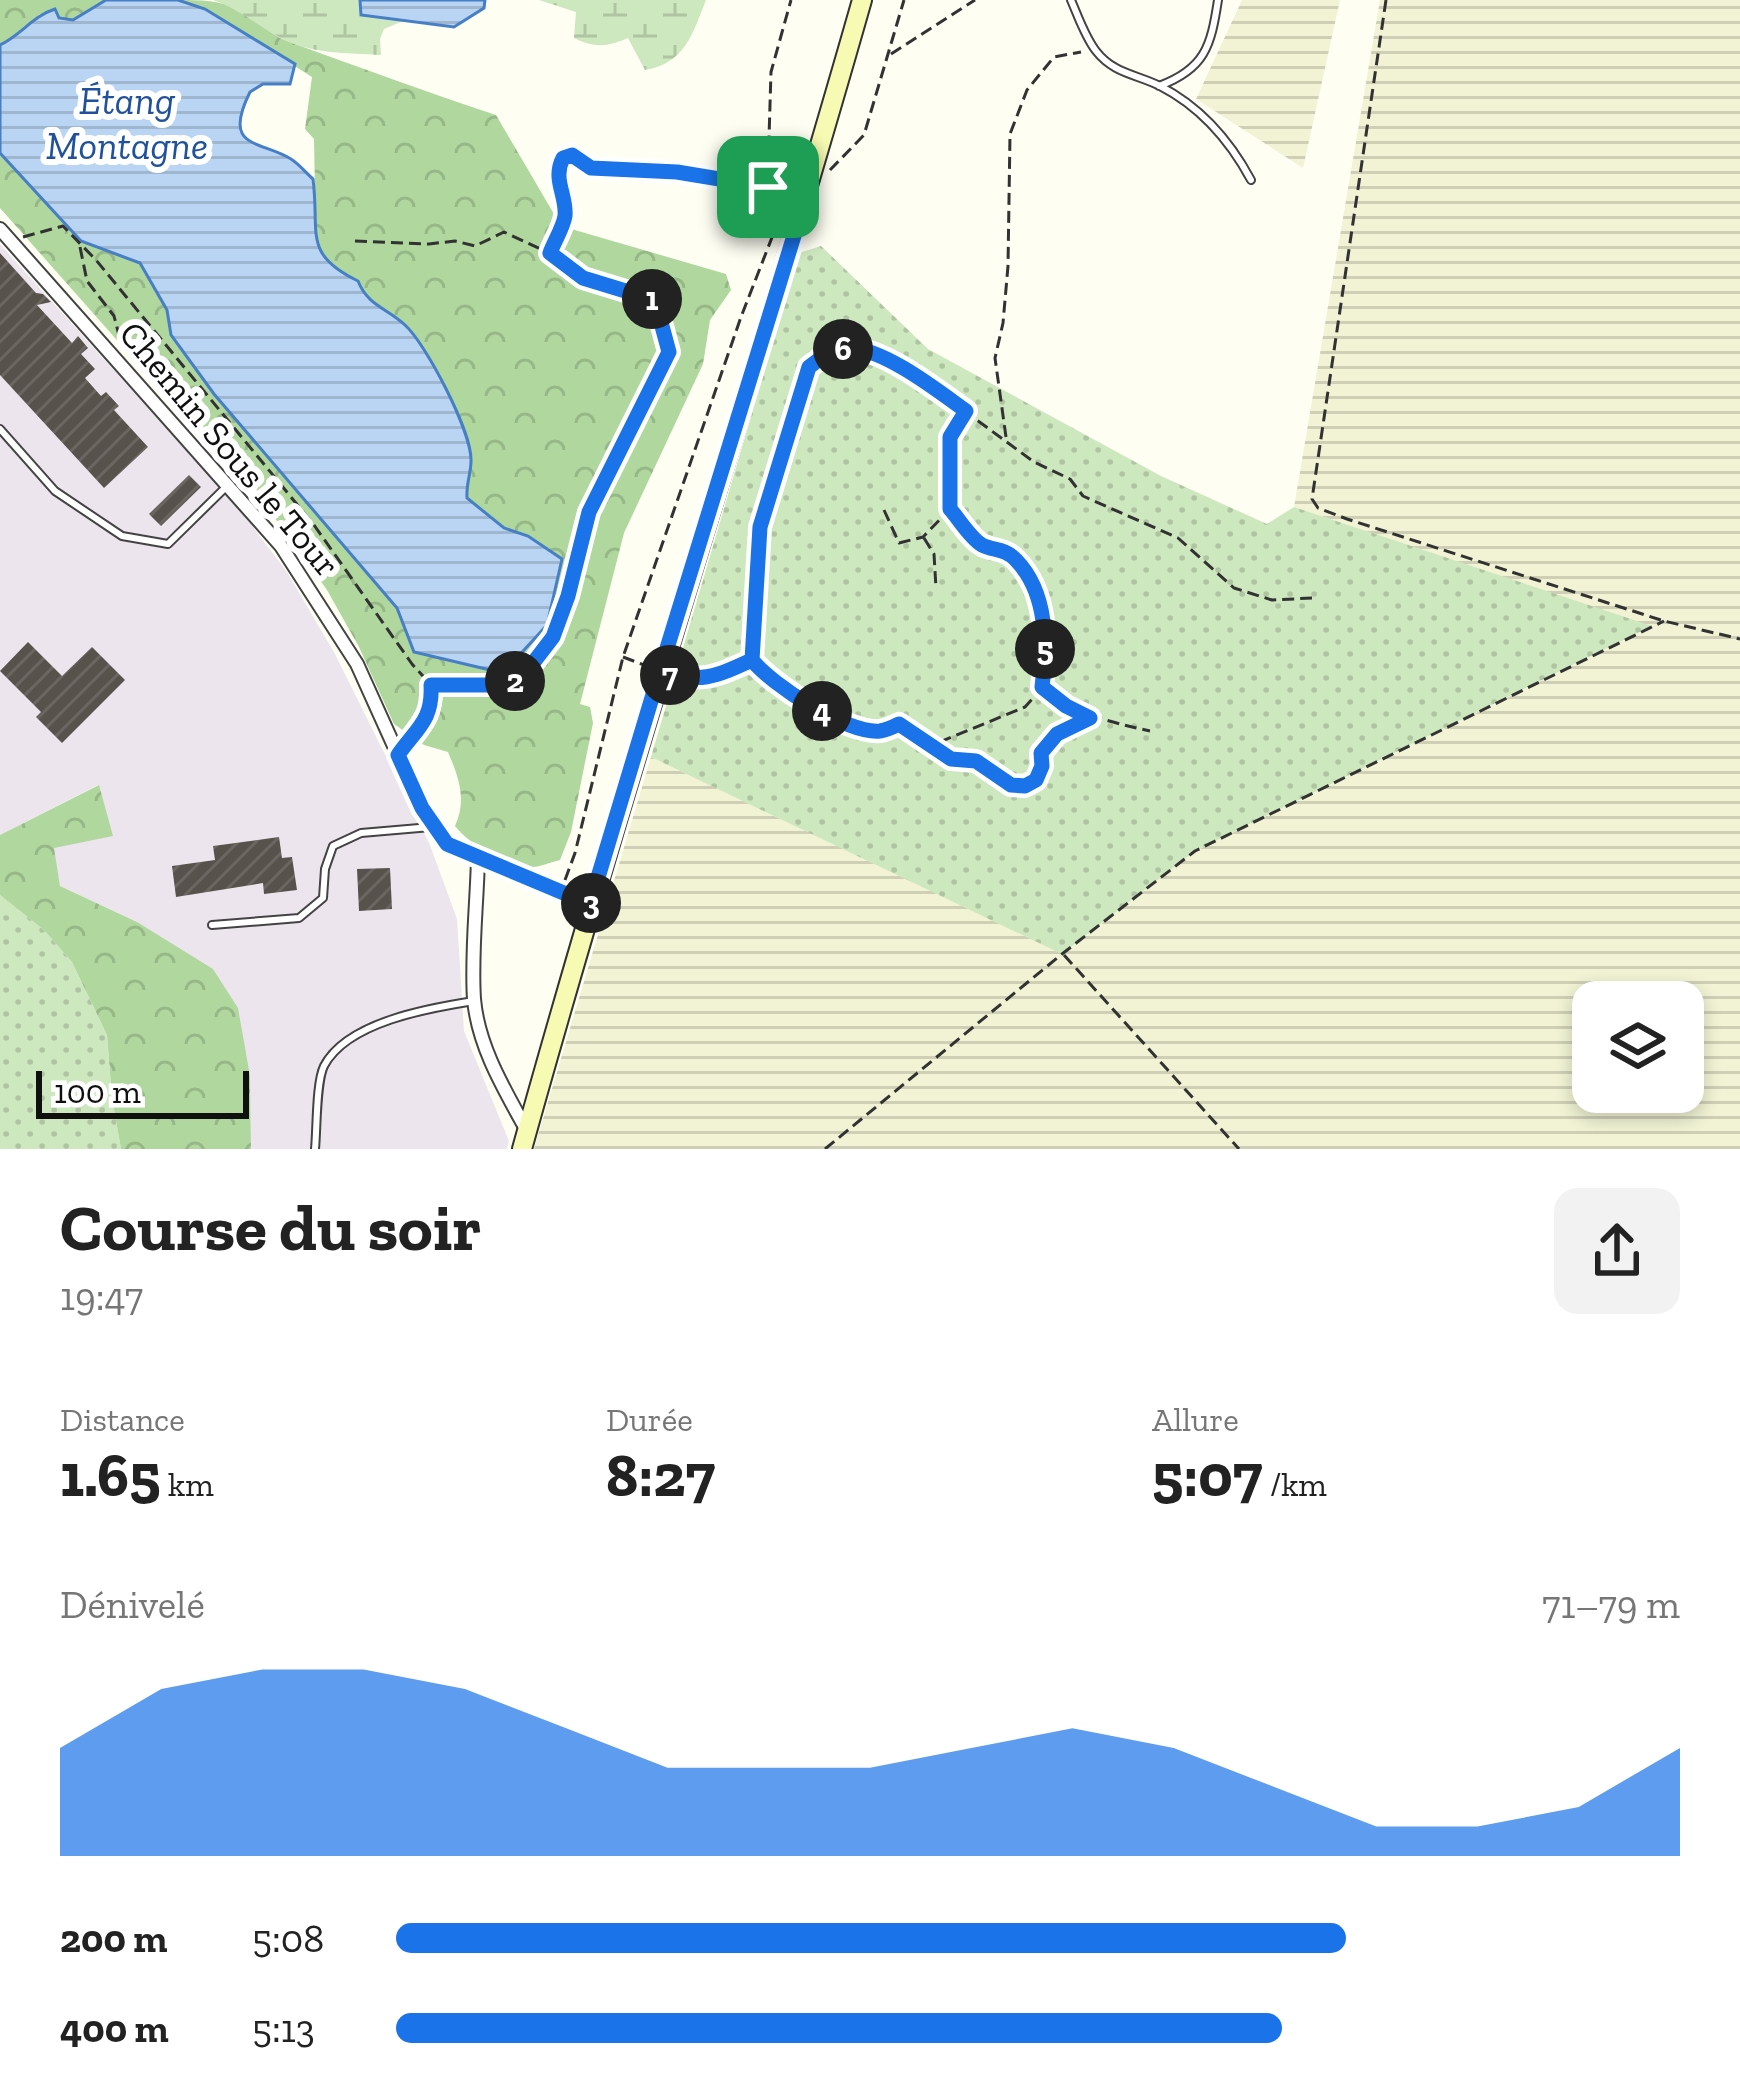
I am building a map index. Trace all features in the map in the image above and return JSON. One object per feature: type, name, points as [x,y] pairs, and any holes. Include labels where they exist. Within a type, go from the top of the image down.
[{"type":"street","points":[[524,1140],[590,904],[862,0]]},
{"type":"street","name":"Chemin Sous le Tour","points":[[5,235],[281,546],[357,664],[422,808],[447,844],[590,904]]},
{"type":"street","points":[[478,858],[474,1001],[524,1140]]},
{"type":"lane","points":[[1070,0],[1094,50],[1120,74],[1159,86],[1195,109],[1232,145],[1251,180]]},
{"type":"lane","points":[[1159,86],[1185,76],[1210,47],[1218,0]]},
{"type":"lane","points":[[0,429],[55,491],[122,536],[168,544],[230,484]]},
{"type":"lane","points":[[212,925],[299,918],[323,898],[333,846],[361,832],[435,827]]},
{"type":"lane","points":[[315,1149],[323,1067],[351,1036],[427,1008],[474,1001]]},
{"type":"path","points":[[761,184],[769,139],[771,72],[791,0]]},
{"type":"path","points":[[887,56],[975,0]]},
{"type":"path","points":[[1386,0],[1312,499],[1318,508],[1347,520],[1664,621],[1740,639]]},
{"type":"path","points":[[807,192],[864,135],[905,1]]},
{"type":"path","points":[[1006,438],[995,358],[1008,266],[1010,134],[1027,90],[1054,57],[1094,50]]},
{"type":"path","points":[[569,147],[572,155],[591,168],[677,172],[761,184],[801,213]]},
{"type":"path","points":[[550,253],[566,213],[558,169],[563,158],[572,155]]},
{"type":"path","points":[[560,893],[575,853],[623,657],[741,316],[778,222],[801,213]]},
{"type":"path","points":[[5,235],[63,226],[130,299],[314,525],[431,685],[428,718],[398,755]]},
{"type":"path","points":[[356,241],[455,241],[475,246],[504,232],[550,253],[583,278],[655,300],[669,352],[589,512],[553,637],[520,680],[431,685]]},
{"type":"path","points":[[80,245],[87,280],[114,316],[122,350],[116,358]]},
{"type":"path","points":[[1090,718],[1057,734],[1041,753],[1036,780],[1025,786],[1011,785],[976,761],[951,759],[899,724],[879,731],[819,710],[763,674],[752,660],[760,527],[809,367],[831,352],[850,347],[880,356],[1034,461],[1070,479],[1083,496],[1178,538],[1234,588],[1272,600],[1312,598]]},
{"type":"path","points":[[930,746],[1025,707],[1042,687],[1044,633],[1034,590],[1017,561],[1001,548],[981,544],[950,509],[950,437],[966,411]]},
{"type":"path","points":[[884,511],[899,543],[923,537],[950,509]]},
{"type":"path","points":[[923,537],[934,554],[936,588]]},
{"type":"path","points":[[825,1149],[1195,851],[1664,621]]},
{"type":"path","points":[[623,657],[686,679],[712,678],[752,660]]},
{"type":"path","points":[[1042,687],[1090,718],[1150,731]]},
{"type":"path","points":[[1063,954],[1239,1149]]},
{"type":"shaded area","points":[[0,244],[240,510],[287,572],[335,654],[430,845],[457,919],[464,1031],[509,1141],[507,1149],[251,1149],[250,1076],[137,922],[60,886],[53,848],[98,785],[0,835]]},
{"type":"green space","points":[[0,0],[106,0],[73,20],[40,14],[0,45]]},
{"type":"green space","points":[[178,0],[233,7],[287,41],[496,115],[561,226],[726,274],[731,290],[710,320],[703,364],[624,533],[580,704],[590,707],[593,723],[571,832],[560,860],[532,867],[511,863],[479,847],[455,826],[460,789],[448,752],[424,745],[394,724],[327,590],[285,530],[0,208],[0,153],[81,241],[140,263],[167,310],[172,335],[214,394],[397,608],[414,652],[528,536],[504,528],[467,498],[469,446],[435,370],[398,319],[368,297],[358,281],[332,266],[316,243],[314,139],[305,129],[312,77],[205,9]]},
{"type":"green space","points":[[213,0],[360,0],[361,15],[403,21],[384,29],[381,55],[328,52],[290,43]]},
{"type":"green space","points":[[539,0],[706,0],[678,54],[645,70],[628,38],[601,45],[581,41],[574,38],[576,12]]},
{"type":"green space","points":[[1242,0],[1340,0],[1303,168],[1196,99]]},
{"type":"green space","points":[[1380,0],[1740,0],[1740,1149],[534,1149],[651,757],[1063,954],[1195,851],[1651,627],[1294,507]]},
{"type":"green space","points":[[821,246],[928,349],[1161,476],[1267,524],[1294,507],[1652,626],[1195,851],[1062,954],[651,757],[799,253]]},
{"type":"green space","points":[[99,785],[113,836],[54,848],[60,886],[137,922],[213,969],[238,1008],[250,1076],[251,1149],[121,1149],[107,1035],[72,962],[44,930],[0,895],[0,835]]},
{"type":"green space","points":[[0,895],[44,930],[72,962],[107,1035],[121,1149],[0,1149]]},
{"type":"water","name":"Étang Montagne","points":[[106,0],[178,0],[205,9],[295,64],[290,84],[263,84],[250,92],[242,111],[242,134],[291,159],[313,179],[321,251],[405,325],[424,350],[456,410],[469,448],[467,498],[504,528],[528,536],[562,559],[547,625],[503,673],[414,652],[397,608],[214,394],[171,335],[167,310],[140,263],[81,241],[0,153],[0,45],[47,12],[55,9],[59,18],[73,20]]},
{"type":"water","points":[[360,0],[485,0],[484,8],[454,27],[361,15]]},
{"type":"building","points":[[0,253],[36,293],[51,302],[37,305],[72,343],[78,336],[88,348],[81,354],[95,369],[85,378],[101,396],[106,392],[119,406],[114,410],[148,447],[104,488],[0,375]]},
{"type":"building","points":[[189,475],[201,487],[161,526],[149,514]]},
{"type":"building","points":[[28,642],[62,676],[92,647],[125,680],[62,743],[36,717],[41,712],[0,671]]},
{"type":"building","points":[[279,837],[282,858],[292,857],[297,890],[264,894],[263,883],[176,897],[172,866],[215,860],[213,846]]},
{"type":"building","points":[[390,868],[392,909],[359,911],[357,869]]},
{"type":"route","points":[[768,187],[677,172],[591,168],[572,155],[563,158],[558,189],[566,213],[550,253],[583,278],[655,300],[669,352],[589,512],[553,637],[520,680],[431,685],[428,718],[398,755],[422,808],[447,844],[590,904],[660,671],[686,679],[712,678],[752,660],[763,674],[819,710],[879,731],[899,724],[951,759],[976,761],[1011,785],[1025,786],[1036,780],[1041,753],[1057,734],[1090,718],[1042,687],[1045,661],[1040,602],[1017,561],[1001,548],[981,544],[950,509],[950,437],[966,411],[880,356],[850,347],[831,352],[809,367],[788,434],[760,527],[752,660],[712,678],[686,679],[660,671],[801,213],[768,187]]}]
